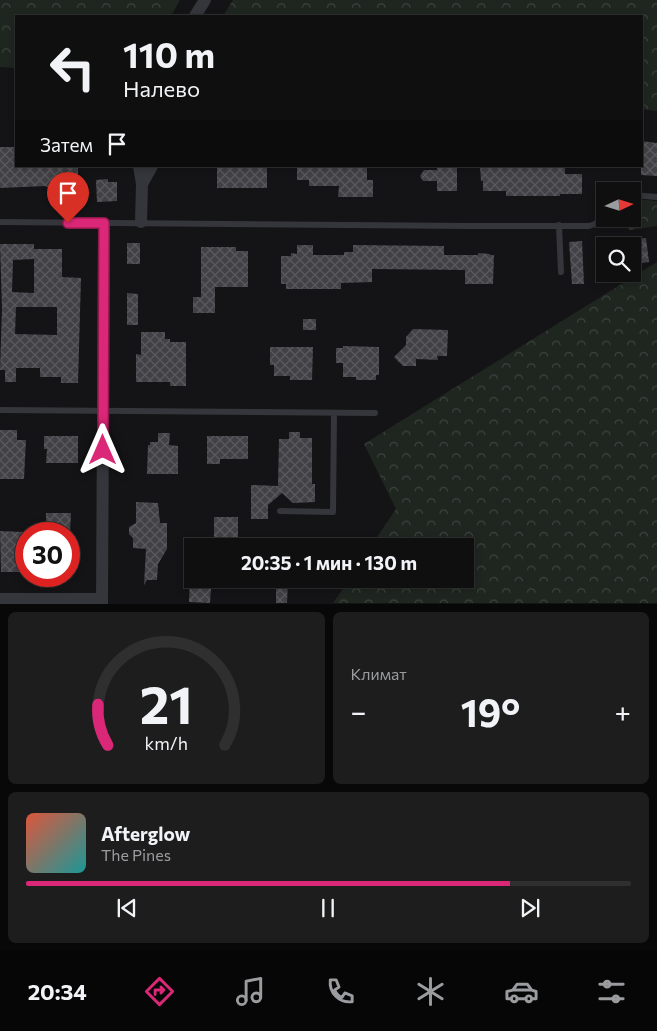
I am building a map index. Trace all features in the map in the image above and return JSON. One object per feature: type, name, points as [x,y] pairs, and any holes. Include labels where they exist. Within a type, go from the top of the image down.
[{"type":"street","points":[[196,15],[205,0]]},
{"type":"street","points":[[139,167],[142,184],[141,222]]},
{"type":"street","points":[[142,184],[151,167]]},
{"type":"street","points":[[0,599],[102,601],[104,223]]},
{"type":"lane","points":[[641,196],[657,197]]},
{"type":"lane","points":[[0,222],[469,226],[589,226],[596,222]]},
{"type":"lane","points":[[559,226],[561,272]]},
{"type":"lane","points":[[0,410],[375,414]]},
{"type":"lane","points":[[280,511],[333,512],[334,414]]},
{"type":"green space","points":[[0,0],[180,0],[172,15],[15,15],[15,68],[0,67]]},
{"type":"green space","points":[[233,0],[657,0],[657,111],[643,109],[643,15],[224,15]]},
{"type":"green space","points":[[641,200],[657,201],[657,226],[630,230],[627,228],[641,228]]},
{"type":"green space","points":[[657,262],[657,603],[333,603],[344,588],[474,588],[474,538],[376,538],[396,509],[364,444],[625,282],[641,282],[641,272]]},
{"type":"building","points":[[643,141],[657,143],[657,176],[641,175],[641,167],[643,167]]},
{"type":"building","points":[[0,147],[15,147],[15,167],[78,167],[78,184],[64,184],[64,186],[51,189],[45,186],[0,188]]},
{"type":"building","points":[[217,167],[267,167],[267,188],[217,188]]},
{"type":"building","points":[[297,167],[367,167],[367,180],[373,180],[373,197],[338,197],[339,186],[309,186],[309,180],[297,180]]},
{"type":"building","points":[[437,167],[457,167],[457,191],[437,191],[437,181],[423,181],[420,176],[424,170],[437,170]]},
{"type":"building","points":[[480,167],[565,167],[565,174],[582,174],[582,194],[506,196],[506,191],[483,191],[483,181],[481,181]]},
{"type":"building","points":[[108,179],[108,182],[117,182],[117,201],[97,202],[96,180]]},
{"type":"building","points":[[646,238],[649,262],[641,263],[641,239]]},
{"type":"building","points":[[582,241],[584,284],[572,284],[569,242]]},
{"type":"building","points":[[127,243],[140,243],[140,264],[127,264]]},
{"type":"building","points":[[0,244],[34,244],[34,249],[62,249],[62,277],[81,278],[78,383],[61,383],[61,377],[40,377],[40,368],[16,368],[16,382],[5,382],[5,370],[0,370],[2,309]],"holes":[[[34,259],[34,293],[12,292],[13,260]],[[16,307],[57,307],[57,335],[15,334]]]},
{"type":"building","points":[[297,245],[313,245],[313,255],[344,255],[344,252],[353,252],[353,245],[444,246],[444,255],[490,254],[494,255],[493,284],[465,284],[465,270],[372,269],[372,282],[341,283],[341,289],[286,289],[286,284],[281,284],[281,256],[291,256],[291,253],[297,254]]},
{"type":"building","points":[[201,247],[236,247],[236,251],[248,251],[248,287],[215,287],[215,313],[193,313],[193,297],[201,297]]},
{"type":"building","points":[[127,293],[138,294],[138,325],[127,325]]},
{"type":"building","points":[[303,319],[316,319],[316,330],[303,330]]},
{"type":"building","points":[[413,329],[448,330],[447,356],[437,356],[438,360],[416,359],[416,366],[403,366],[394,357],[406,345],[406,337]]},
{"type":"building","points":[[141,332],[165,332],[165,339],[170,339],[170,342],[186,342],[186,386],[170,386],[170,382],[136,382],[136,354],[141,355]]},
{"type":"building","points":[[343,346],[379,347],[379,375],[376,375],[376,380],[356,380],[356,377],[343,377],[343,363],[336,363],[336,348],[343,348]]},
{"type":"building","points":[[270,347],[313,347],[312,380],[290,380],[290,376],[274,376],[274,365],[270,365]]},
{"type":"building","points":[[0,430],[17,430],[17,440],[26,440],[24,479],[0,479]]},
{"type":"building","points":[[289,432],[300,432],[300,438],[312,438],[312,484],[315,484],[315,502],[293,503],[282,493],[268,505],[268,519],[251,519],[251,485],[278,486],[279,439],[289,439]]},
{"type":"building","points":[[158,433],[170,433],[169,445],[178,446],[178,474],[147,474],[148,445],[150,445],[150,442],[158,442]]},
{"type":"building","points":[[44,436],[78,436],[78,463],[46,463],[47,449],[44,449]]},
{"type":"building","points":[[207,436],[248,436],[248,459],[220,459],[220,464],[207,464]]},
{"type":"building","points":[[136,502],[158,503],[160,523],[167,523],[167,549],[158,564],[157,580],[147,580],[144,585],[146,549],[133,548],[133,538],[129,534],[129,527],[136,523]]},
{"type":"building","points":[[46,513],[71,513],[71,522],[46,522]]},
{"type":"building","points":[[214,517],[238,517],[238,538],[214,538]]},
{"type":"building","points":[[0,531],[15,532],[15,572],[1,572]]},
{"type":"building","points":[[190,588],[211,589],[210,603],[189,602]]},
{"type":"building","points":[[276,588],[288,588],[287,603],[276,603]]},
{"type":"route","points":[[68,223],[104,223],[103,450]]}]
